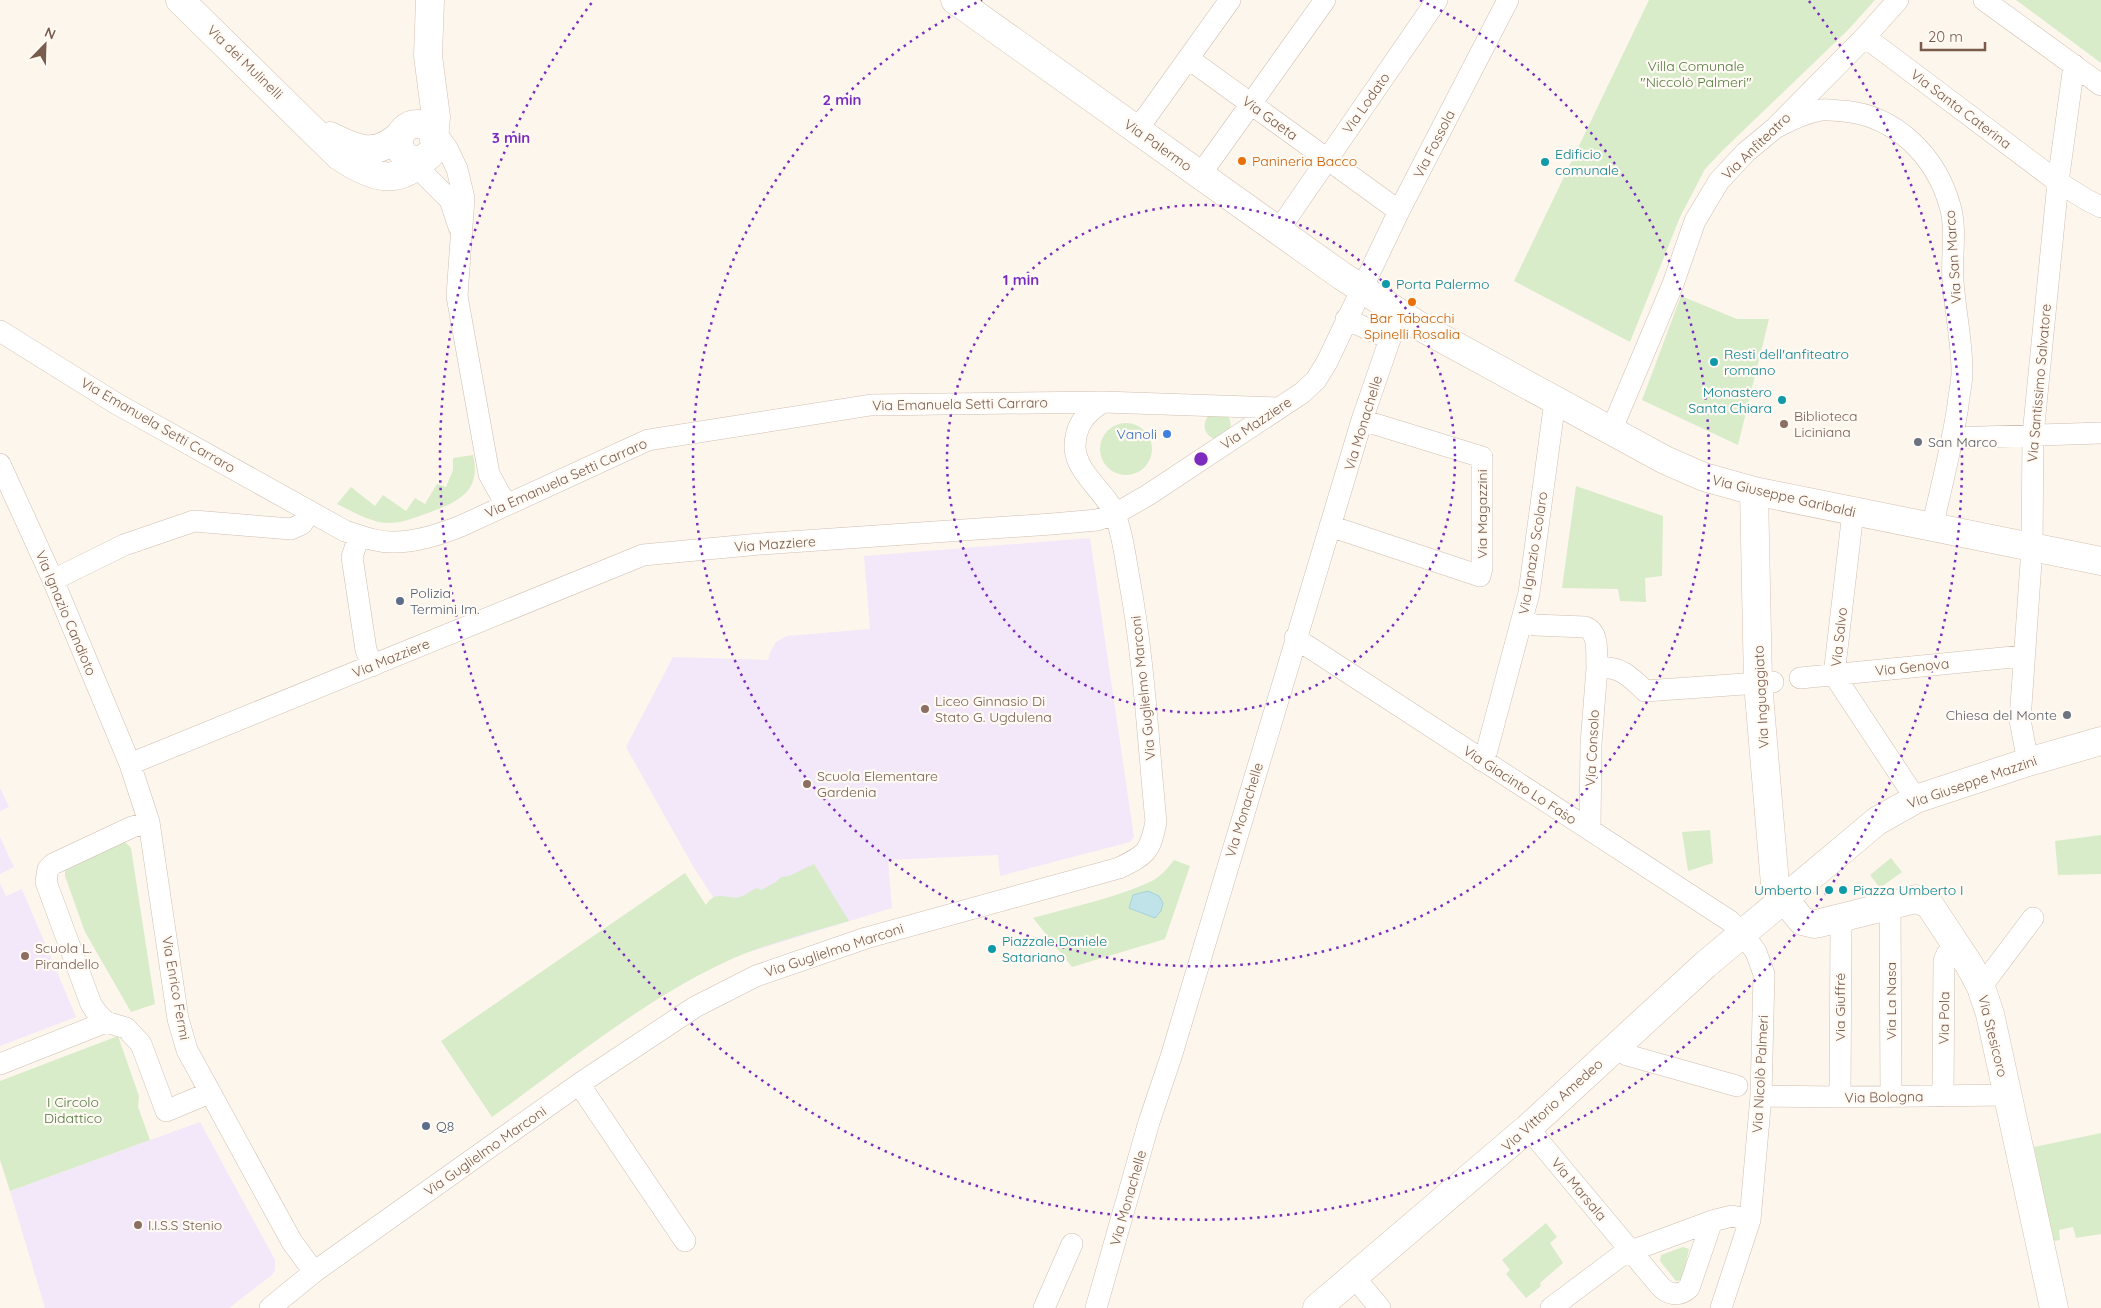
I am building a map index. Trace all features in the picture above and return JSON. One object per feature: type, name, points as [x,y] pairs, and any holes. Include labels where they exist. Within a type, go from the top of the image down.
[{"type":"street","name":"Via dei Mulinelli","points":[[180,0],[340,156],[358,169],[376,175],[394,177],[404,175],[419,142]]},
{"type":"street","points":[[430,0],[428,56],[414,114],[419,142],[450,200],[462,233]]},
{"type":"street","name":"Via Palermo","points":[[955,0],[1278,231],[1361,288]]},
{"type":"street","points":[[1138,130],[1230,0]]},
{"type":"street","points":[[1200,175],[1325,0]]},
{"type":"street","name":"Via Lodato","points":[[1278,231],[1326,159],[1438,0]]},
{"type":"street","name":"Via Fossola","points":[[1361,288],[1508,0]]},
{"type":"street","name":"Via Anfiteatro","points":[[1611,431],[1673,284],[1696,222],[1719,181],[1746,152],[1775,128],[1865,37],[1898,0]]},
{"type":"street","points":[[1984,0],[2101,85]]},
{"type":"street","name":"Via Santa Caterina","points":[[1865,37],[2058,182],[2087,200],[2101,206]]},
{"type":"street","name":"Via Gaeta","points":[[1189,59],[1399,211]]},
{"type":"street","name":"Via Santissimo Salvatore","points":[[2028,762],[2020,720],[2032,548],[2033,435],[2058,182],[2074,65]]},
{"type":"street","name":"Via San Marco","points":[[1775,128],[1799,116],[1823,110],[1856,112],[1882,121],[1904,135],[1932,165],[1944,187],[1951,207],[1953,280],[1962,373],[1953,438],[1932,528]]},
{"type":"street","points":[[309,125],[349,146],[362,150],[443,140],[457,169],[464,198],[457,296],[489,474],[506,505]]},
{"type":"street","name":"Via Giuseppe Garibaldi","points":[[1361,288],[1396,327],[1555,401],[1665,460],[1704,477],[1754,491],[1852,512],[2101,561]]},
{"type":"street","name":"Via Mazziere","points":[[130,764],[210,729],[372,666],[643,555],[760,544],[1097,520],[1115,514],[1302,393],[1316,380],[1328,362],[1361,288]]},
{"type":"street","points":[[1346,319],[1396,327]]},
{"type":"street","name":"Via Monachelle","points":[[1096,1308],[1149,1122],[1174,1047],[1295,638],[1362,420],[1396,327]]},
{"type":"street","name":"Via Emanuela Setti Carraro","points":[[0,331],[117,404],[345,531],[370,539],[396,542],[440,534],[648,440],[871,405],[1103,402],[1278,408]]},
{"type":"street","name":"Via Ignazio Scolaro","points":[[1481,760],[1487,750],[1529,594],[1555,401]]},
{"type":"street","points":[[1103,402],[1090,410],[1081,421],[1076,435],[1075,450],[1080,464],[1115,514]]},
{"type":"street","points":[[1221,406],[1231,410],[1237,421],[1235,433],[1225,444]]},
{"type":"street","name":"Via Magazzini","points":[[1330,526],[1480,576],[1482,568],[1482,458],[1362,420]]},
{"type":"street","points":[[1953,438],[2101,433]]},
{"type":"street","name":"Via Ignazio Candioto","points":[[0,464],[53,580],[130,764]]},
{"type":"street","name":"Via Inguaggiato","points":[[1754,491],[1766,682],[1774,879],[1777,889],[1784,899]]},
{"type":"street","points":[[53,580],[124,545],[194,521],[291,529],[302,524],[310,512]]},
{"type":"street","name":"Via Salvo","points":[[1852,512],[1834,675],[1916,799]]},
{"type":"street","name":"Via Guglielmo Marconi","points":[[270,1308],[314,1272],[580,1084],[695,1007],[756,976],[866,938],[1119,868],[1137,859],[1148,849],[1156,822],[1135,611],[1115,514]]},
{"type":"street","points":[[359,536],[352,557],[366,650],[372,666]]},
{"type":"street","name":"Via Consolo","points":[[1523,621],[1535,625],[1584,627],[1591,629],[1595,635],[1597,668],[1591,744],[1590,829]]},
{"type":"street","name":"Via Giacinto Lo Faso","points":[[1295,638],[1730,921],[1743,934]]},
{"type":"street","name":"Via Genova","points":[[1800,678],[2023,656]]},
{"type":"street","points":[[1597,668],[1606,667],[1628,674],[1645,691],[1766,682]]},
{"type":"street","name":"Via Giuseppe Mazzini","points":[[1784,899],[1878,821],[1916,799],[2028,762],[2101,741]]},
{"type":"street","name":"Via Enrico Fermi","points":[[130,764],[149,822],[181,1034],[209,1093],[292,1242],[314,1272]]},
{"type":"street","points":[[149,822],[132,827],[58,862],[48,869],[46,875],[47,888],[91,1004],[96,1013],[106,1022],[126,1028],[141,1044],[166,1111],[209,1093]]},
{"type":"street","name":"Via Stesicoro","points":[[1784,899],[1797,917],[1808,924],[1916,899],[1924,900],[1929,904],[1981,988],[1990,1014],[2054,1308]]},
{"type":"street","name":"Via Vittorio Amedeo","points":[[1317,1308],[1528,1128],[1705,965],[1784,899]]},
{"type":"street","name":"Via La Nasa","points":[[1890,905],[1891,1096]]},
{"type":"street","name":"Via Giuffré","points":[[1839,917],[1841,928],[1840,1097]]},
{"type":"street","points":[[1981,988],[2033,918]]},
{"type":"street","name":"Via Nicolò Palmeri","points":[[1721,1308],[1750,1220],[1761,1096],[1764,974],[1756,952],[1743,934]]},
{"type":"street","name":"Via Pola","points":[[1943,1096],[1944,961],[1947,954],[1956,945]]},
{"type":"street","points":[[0,1064],[106,1022]]},
{"type":"street","points":[[1616,1047],[1627,1055],[1737,1086]]},
{"type":"street","points":[[580,1084],[685,1241]]},
{"type":"street","name":"Via Bologna","points":[[1761,1096],[2008,1095]]},
{"type":"street","name":"Via Marsala","points":[[1528,1128],[1664,1290],[1669,1293],[1680,1294],[1685,1292],[1692,1283],[1712,1220]]},
{"type":"street","points":[[1551,1308],[1619,1257],[1631,1251],[1712,1220],[1732,1216],[1750,1220]]},
{"type":"street","points":[[1044,1308],[1072,1244]]},
{"type":"street","points":[[1354,1277],[1380,1308]]},
{"type":"shaded area","points":[[1090,538],[1134,837],[1130,842],[1000,876],[998,855],[888,860],[892,908],[749,952],[694,868],[626,747],[673,657],[768,660],[776,642],[787,636],[870,629],[864,556]]},
{"type":"shaded area","points":[[0,788],[9,807],[0,811]]},
{"type":"shaded area","points":[[0,837],[14,867],[0,874]]},
{"type":"shaded area","name":"Scuola L. Pirandello","points":[[0,883],[6,896],[22,889],[76,1017],[0,1046]]},
{"type":"shaded area","name":"I.I.S.S Stenio","points":[[200,1122],[275,1260],[275,1270],[272,1275],[229,1308],[45,1308],[10,1191]]},
{"type":"green space","name":"Villa Comunale \"Niccolò Palmeri\"","points":[[1649,0],[1875,0],[1848,30],[1705,169],[1680,217],[1630,342],[1514,281]]},
{"type":"green space","points":[[2016,0],[2101,0],[2101,63]]},
{"type":"green space","points":[[1681,296],[1737,319],[1769,319],[1738,445],[1642,400]]},
{"type":"green space","points":[[1208,416],[1228,417],[1231,428],[1214,439],[1208,435],[1205,429]]},
{"type":"green space","points":[[1121,423],[1131,423],[1145,430],[1152,444],[1152,454],[1145,468],[1131,475],[1121,475],[1111,471],[1104,464],[1100,454],[1100,444],[1104,434],[1111,427]]},
{"type":"green space","points":[[473,455],[474,478],[465,494],[449,504],[423,515],[408,520],[387,523],[374,521],[337,504],[351,487],[375,506],[383,495],[406,511],[415,498],[425,504],[437,484],[446,487],[453,470],[453,458]]},
{"type":"green space","points":[[1576,486],[1663,516],[1662,576],[1645,578],[1646,602],[1620,601],[1618,589],[1562,588]]},
{"type":"green space","points":[[1710,830],[1713,863],[1688,871],[1682,832]]},
{"type":"green space","points":[[2101,835],[2101,874],[2058,875],[2055,841]]},
{"type":"green space","points":[[125,842],[131,848],[155,1004],[131,1012],[85,932],[65,876],[65,870]]},
{"type":"green space","points":[[1891,858],[1902,872],[1880,888],[1870,875]]},
{"type":"green space","points":[[1174,860],[1190,866],[1165,939],[1072,967],[1033,918],[1138,887],[1158,877]]},
{"type":"green space","points":[[814,864],[849,921],[783,940],[750,952],[719,965],[689,981],[602,1036],[492,1117],[441,1041],[685,873],[706,905],[713,897],[735,898],[757,888],[761,890],[781,877],[789,876]]},
{"type":"green space","name":"I Circolo Didattico","points":[[118,1036],[139,1096],[138,1107],[150,1140],[10,1191],[0,1160],[0,1081]]},
{"type":"green space","points":[[2101,1133],[2101,1234],[2076,1238],[2073,1227],[2059,1230],[2060,1240],[2053,1241],[2034,1147]]},
{"type":"green space","points":[[1546,1223],[1557,1237],[1550,1243],[1563,1263],[1540,1283],[1541,1286],[1526,1298],[1506,1274],[1510,1270],[1502,1260]]},
{"type":"green space","points":[[1683,1247],[1689,1249],[1682,1280],[1676,1281],[1660,1261],[1661,1255]]},
{"type":"water","points":[[1148,891],[1159,896],[1163,903],[1161,911],[1155,918],[1129,908],[1133,895]]},
{"type":"place","name":"Panineria Bacco","points":[[1242,161]]},
{"type":"place","name":"Edificio comunale","points":[[1545,162]]},
{"type":"place","name":"Porta Palermo","points":[[1386,284]]},
{"type":"place","name":"Bar Tabacchi Spinelli Rosalia","points":[[1412,302]]},
{"type":"place","name":"Resti dell'anfiteatro romano","points":[[1714,362]]},
{"type":"place","name":"Monastero Santa Chiara","points":[[1782,400]]},
{"type":"place","name":"Biblioteca Liciniana","points":[[1784,424]]},
{"type":"place","name":"Vanoli","points":[[1167,434]]},
{"type":"place","name":"San Marco","points":[[1918,442]]},
{"type":"place","name":"Polizia Termini Im.","points":[[400,601]]},
{"type":"place","name":"Liceo Ginnasio Di Stato G. Ugdulena","points":[[925,709]]},
{"type":"place","name":"Chiesa del Monte","points":[[2067,715]]},
{"type":"place","name":"Scuola Elementare Gardenia","points":[[807,784]]},
{"type":"place","name":"Umberto I","points":[[1829,890]]},
{"type":"place","name":"Piazza Umberto I","points":[[1843,890]]},
{"type":"place","name":"Piazzale Daniele Satariano","points":[[992,949]]},
{"type":"place","name":"Scuola L. Pirandello","points":[[25,956]]},
{"type":"place","name":"Q8","points":[[426,1126]]},
{"type":"place","name":"I.I.S.S Stenio","points":[[138,1225]]}]
